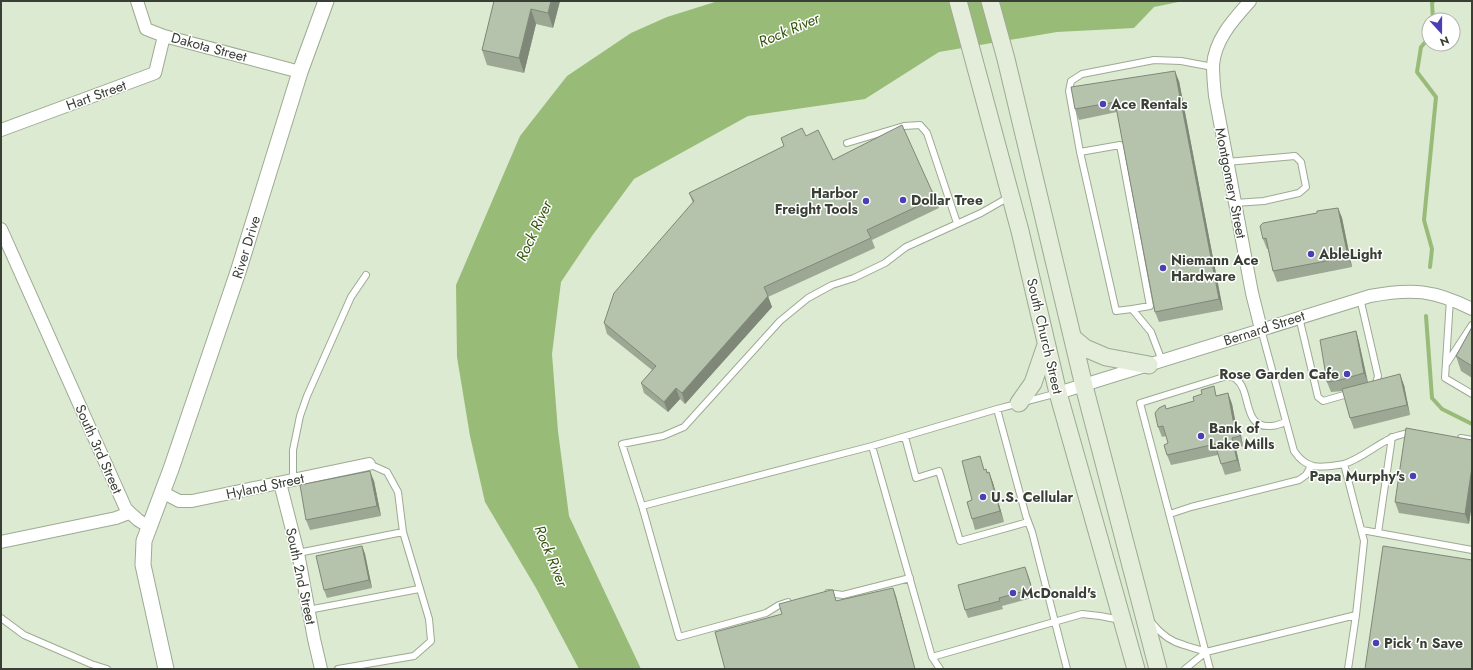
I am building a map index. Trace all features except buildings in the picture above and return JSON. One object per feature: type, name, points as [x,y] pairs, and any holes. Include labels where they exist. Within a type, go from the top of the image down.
[{"type":"main road","name":"South Church Street","points":[[958,1],[1010,196],[1058,393],[1136,669]]},
{"type":"main road","name":"South Church Street","points":[[990,1],[1006,59],[1084,386],[1158,669]]},
{"type":"main road","points":[[1073,338],[1085,348],[1106,357],[1155,363]]},
{"type":"main road","points":[[1019,403],[1033,383],[1046,345]]},
{"type":"street","name":"Dakota Street","points":[[137,1],[146,30],[300,72]]},
{"type":"street","name":"River Drive","points":[[149,527],[238,272],[300,72],[326,1]]},
{"type":"street","name":"Montgomery Street","points":[[1250,1],[1222,37],[1217,49],[1213,67],[1215,96],[1227,162],[1252,293],[1261,329]]},
{"type":"street","name":"Hart Street","points":[[1,130],[155,73],[164,36]]},
{"type":"street","name":"South 3rd Street","points":[[1,229],[126,509],[129,513],[149,527]]},
{"type":"street","name":"Bernard Street","points":[[1058,393],[1360,298],[1394,291],[1407,290],[1438,295],[1472,309]]},
{"type":"street","name":"Hyland Street","points":[[162,492],[179,501],[192,501],[369,464]]},
{"type":"street","name":"South 2nd Street","points":[[280,483],[298,553],[308,610],[321,669]]},
{"type":"street","points":[[1,542],[116,518],[129,513]]},
{"type":"street","points":[[149,527],[144,541],[143,565],[166,669]]},
{"type":"lane","points":[[1080,152],[1120,145],[1150,306],[1116,311],[1080,152],[1069,91],[1071,81],[1082,74],[1154,60],[1181,61],[1213,67]]},
{"type":"lane","points":[[847,143],[904,126],[920,125],[927,133],[957,223]]},
{"type":"lane","points":[[1227,162],[1295,156],[1301,162],[1306,187],[1299,194],[1264,202],[1235,203]]},
{"type":"lane","points":[[793,601],[779,604],[766,613],[679,637],[642,506],[622,444],[663,436],[684,427],[780,321],[808,298],[885,263],[906,247],[980,213],[1010,196]]},
{"type":"lane","points":[[293,479],[293,450],[300,416],[307,396],[351,297],[366,275]]},
{"type":"lane","points":[[1360,298],[1378,376],[1376,383],[1370,388]]},
{"type":"lane","points":[[1450,299],[1445,378],[1472,394]]},
{"type":"lane","points":[[1132,309],[1151,332],[1155,363]]},
{"type":"lane","points":[[1299,317],[1318,397],[1323,401],[1356,392]]},
{"type":"lane","points":[[1446,364],[1472,325]]},
{"type":"lane","points":[[1261,329],[1285,422],[1294,451],[1300,461],[1311,466],[1321,467],[1344,464],[1364,455],[1392,437],[1405,433],[1416,433]]},
{"type":"lane","points":[[1210,669],[1140,403],[1227,376],[1235,378],[1240,383],[1251,417],[1258,423],[1265,426],[1272,426],[1285,422]]},
{"type":"lane","points":[[642,506],[872,446],[996,409],[1058,393]]},
{"type":"lane","points":[[996,409],[1032,532],[1067,669]]},
{"type":"lane","points":[[905,436],[916,478],[939,471],[960,541],[1028,522]]},
{"type":"lane","points":[[1378,533],[1392,437]]},
{"type":"lane","points":[[1451,437],[1472,440]]},
{"type":"lane","points":[[872,446],[932,657],[940,669]]},
{"type":"lane","points":[[338,669],[414,656],[430,641],[429,619],[403,532],[398,492],[387,472],[369,464]]},
{"type":"lane","points":[[1344,464],[1362,530],[1364,550],[1348,669]]},
{"type":"lane","points":[[1170,514],[1191,507],[1299,480],[1306,475],[1311,466]]},
{"type":"lane","points":[[1362,530],[1472,550]]},
{"type":"lane","points":[[298,553],[403,532]]},
{"type":"lane","points":[[821,594],[828,592],[843,595],[910,578]]},
{"type":"lane","points":[[308,610],[420,589]]},
{"type":"lane","points":[[1142,610],[1157,630],[1166,636],[1184,646],[1196,648],[1206,652]]},
{"type":"lane","points":[[932,657],[1082,614],[1122,621]]},
{"type":"lane","points":[[1185,669],[1206,652],[1356,615]]},
{"type":"lane","points":[[1,618],[24,635],[106,669]]},
{"type":"water","name":"Rock River","points":[[718,1],[1183,1],[1154,7],[1134,28],[1057,32],[939,52],[865,99],[748,116],[634,179],[592,236],[561,282],[552,354],[558,431],[569,516],[641,669],[579,669],[536,588],[485,502],[470,436],[457,357],[456,285],[520,136],[567,76],[631,33],[667,17]]},
{"type":"waterway","points":[[1433,1],[1433,12]]},
{"type":"waterway","points":[[1421,47],[1417,72],[1436,97],[1424,220],[1432,249],[1430,267]]},
{"type":"waterway","points":[[1426,316],[1432,398],[1442,409],[1472,424]]},
{"type":"place","name":"Ace Rentals","points":[[1103,104]]},
{"type":"place","name":"Dollar Tree","points":[[903,200]]},
{"type":"place","name":"Harbor Freight Tools","points":[[866,201]]},
{"type":"place","name":"AbleLight","points":[[1311,254]]},
{"type":"place","name":"Niemann Ace Hardware","points":[[1163,268]]},
{"type":"place","name":"Rose Garden Cafe","points":[[1347,374]]},
{"type":"place","name":"Bank of Lake Mills","points":[[1201,436]]},
{"type":"place","name":"Papa Murphy's","points":[[1413,476]]},
{"type":"place","name":"U.S. Cellular","points":[[983,497]]},
{"type":"place","name":"McDonald's","points":[[1013,593]]},
{"type":"place","name":"Pick 'n Save","points":[[1376,643]]}]
